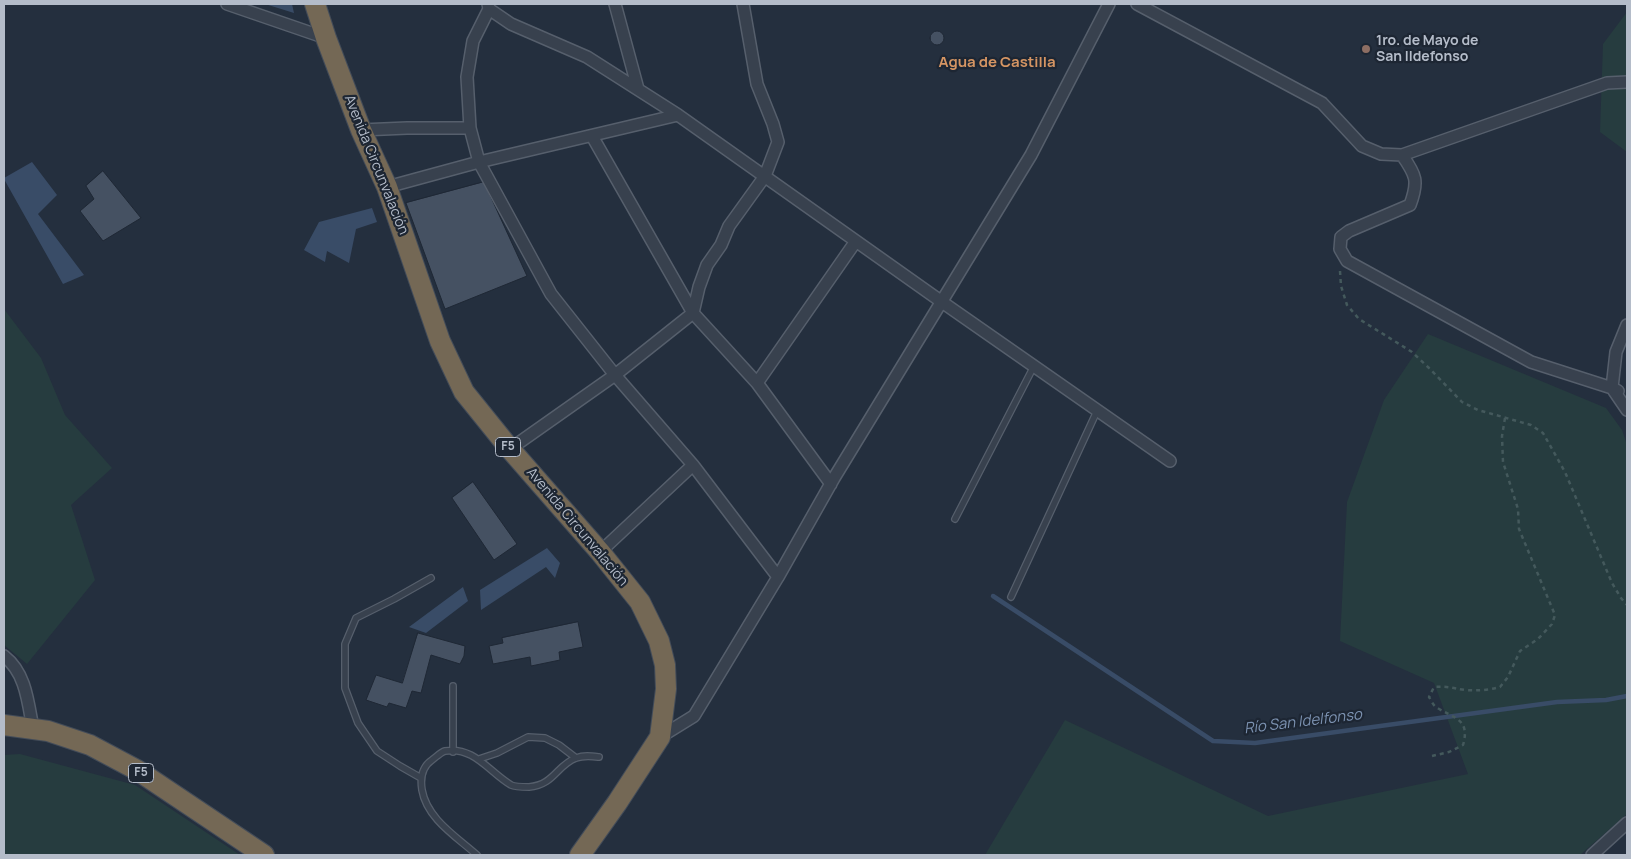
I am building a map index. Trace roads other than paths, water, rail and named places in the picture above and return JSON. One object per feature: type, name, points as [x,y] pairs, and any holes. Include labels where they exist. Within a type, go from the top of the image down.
[{"type":"highway","name":"Avenida Circunvalación","points":[[315,4],[361,130],[387,187],[440,342],[464,392],[640,602],[659,641],[666,689],[660,737],[580,855]]},
{"type":"highway","name":"F5","points":[[4,725],[48,731],[90,745],[137,770],[264,855]]},
{"type":"street","points":[[227,4],[326,38]]},
{"type":"street","points":[[615,4],[638,89]]},
{"type":"street","points":[[510,449],[615,375],[693,314],[699,287],[707,265],[721,245],[729,226],[764,176],[778,142],[757,84],[743,4]]},
{"type":"street","points":[[660,737],[694,716],[778,577],[831,484],[1031,154],[1109,4]]},
{"type":"street","points":[[1137,4],[1322,103],[1362,146],[1381,154],[1402,154],[1607,83],[1627,82]]},
{"type":"street","points":[[778,577],[693,465],[615,375],[551,294],[479,162],[470,128],[467,77],[473,41],[489,6],[511,24],[587,57],[678,115],[1170,461]]},
{"type":"street","points":[[387,187],[479,162],[678,115]]},
{"type":"street","points":[[361,130],[470,128]]},
{"type":"street","points":[[592,136],[693,314],[757,383],[831,484]]},
{"type":"street","points":[[1402,154],[1414,172],[1416,190],[1410,205],[1349,231],[1341,237],[1340,249],[1348,261],[1363,271],[1531,362],[1612,388],[1627,398]]},
{"type":"street","points":[[757,383],[856,241]]},
{"type":"street","points":[[1627,325],[1616,352],[1612,388],[1627,410]]},
{"type":"street","points":[[600,552],[693,465]]},
{"type":"street","points":[[4,656],[12,662],[26,688],[32,728]]},
{"type":"street","points":[[1592,855],[1627,823]]},
{"type":"lane","points":[[955,519],[1034,366]]},
{"type":"lane","points":[[1011,597],[1097,411]]},
{"type":"lane","points":[[421,778],[377,751],[358,723],[345,688],[345,644],[356,618],[431,578]]},
{"type":"lane","points":[[453,686],[454,752]]},
{"type":"lane","points":[[479,760],[498,753],[528,737],[545,738],[576,758]]},
{"type":"lane","points":[[477,855],[435,818],[426,803],[421,778],[427,764],[444,751],[463,752],[479,760],[512,786],[531,787],[548,782],[566,764],[576,758],[585,756],[599,757]]},
{"type":"water","points":[[265,4],[292,4],[294,13]]},
{"type":"water","points":[[32,162],[57,195],[38,214],[84,275],[63,284],[4,179]]},
{"type":"water","points":[[372,208],[377,222],[356,229],[349,263],[327,251],[325,262],[304,250],[319,222]]},
{"type":"water","points":[[547,548],[560,563],[555,578],[546,567],[481,610],[480,590]]},
{"type":"water","points":[[463,587],[468,601],[426,633],[409,627]]},
{"type":"waterway","name":"Río San Idelfonso","points":[[993,596],[1213,741],[1255,743],[1557,702],[1606,700],[1627,696]]},
{"type":"place","name":"1ro. de Mayo de San Ildefonso","points":[[1366,49]]},
{"type":"district","name":"Agua de Castilla","points":[[997,63]]}]
